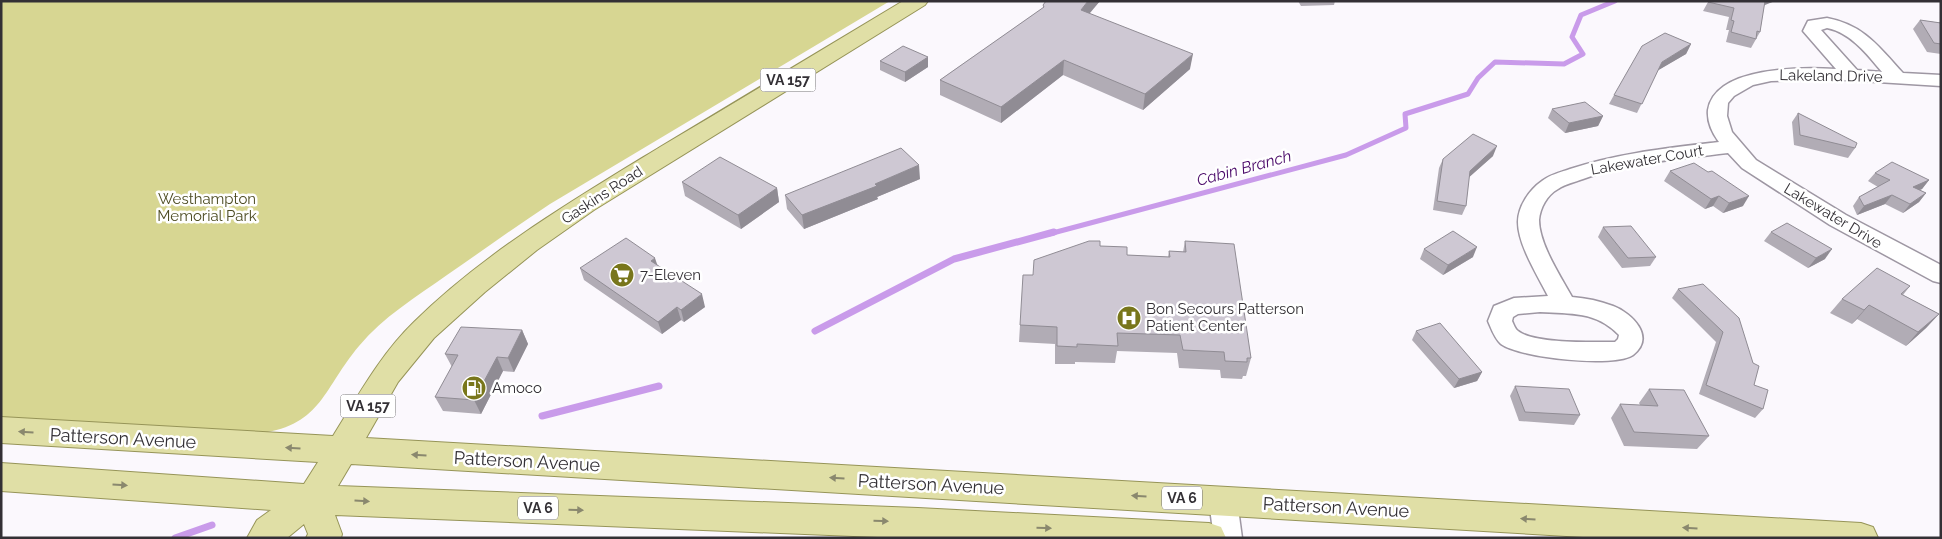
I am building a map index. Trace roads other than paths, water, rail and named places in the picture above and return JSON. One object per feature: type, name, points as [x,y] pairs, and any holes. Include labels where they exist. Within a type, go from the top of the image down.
[{"type":"main road","name":"Gaskins Road","points":[[341,451],[387,374],[404,352],[444,312],[501,263],[585,204],[918,1]]},
{"type":"main road","name":"Patterson Avenue","points":[[1,430],[1861,538]]},
{"type":"main road","name":"VA 157","points":[[313,499],[341,451]]},
{"type":"main road","name":"VA 6","points":[[1,477],[313,499],[1081,530],[1209,538]]},
{"type":"main road","points":[[264,538],[269,531],[313,499],[325,534],[323,538]]},
{"type":"street","points":[[1851,75],[1812,31],[1814,25],[1832,24],[1852,31],[1898,77]]},
{"type":"street","name":"Lakeland Drive","points":[[1734,146],[1723,134],[1717,116],[1719,102],[1727,92],[1747,81],[1771,76],[1829,74],[1941,81]]},
{"type":"street","name":"Lakewater Drive","points":[[1734,146],[1749,164],[1790,191],[1878,243],[1941,276]]},
{"type":"street","name":"Lakewater Court","points":[[1565,306],[1538,251],[1529,225],[1531,206],[1548,185],[1578,173],[1629,161],[1734,146]]},
{"type":"street","points":[[1514,306],[1565,306],[1599,308],[1613,316],[1629,330],[1631,335],[1628,345],[1620,351],[1542,348],[1524,344],[1508,337],[1500,321],[1502,312],[1514,306]]},
{"type":"street","points":[[1223,501],[1228,538]]},
{"type":"waterway","name":"Cabin Branch","points":[[1049,234],[1346,155],[1406,128],[1405,114],[1468,94],[1478,78],[1495,62],[1564,64],[1583,54],[1572,37],[1581,15],[1615,1]]},
{"type":"waterway","name":"Cabin Branch","points":[[815,331],[954,259],[1054,232]]},
{"type":"waterway","name":"Cabin Branch","points":[[542,416],[659,386]]},
{"type":"waterway","name":"Cabin Branch","points":[[175,538],[212,525]]},
{"type":"place","name":"7-Eleven","points":[[622,275]]},
{"type":"place","name":"Bon Secours Patterson Patient Center","points":[[1129,318]]},
{"type":"place","name":"Amoco","points":[[474,388]]},
{"type":"park label","name":"Westhampton Memorial Park","points":[[207,208]]}]
